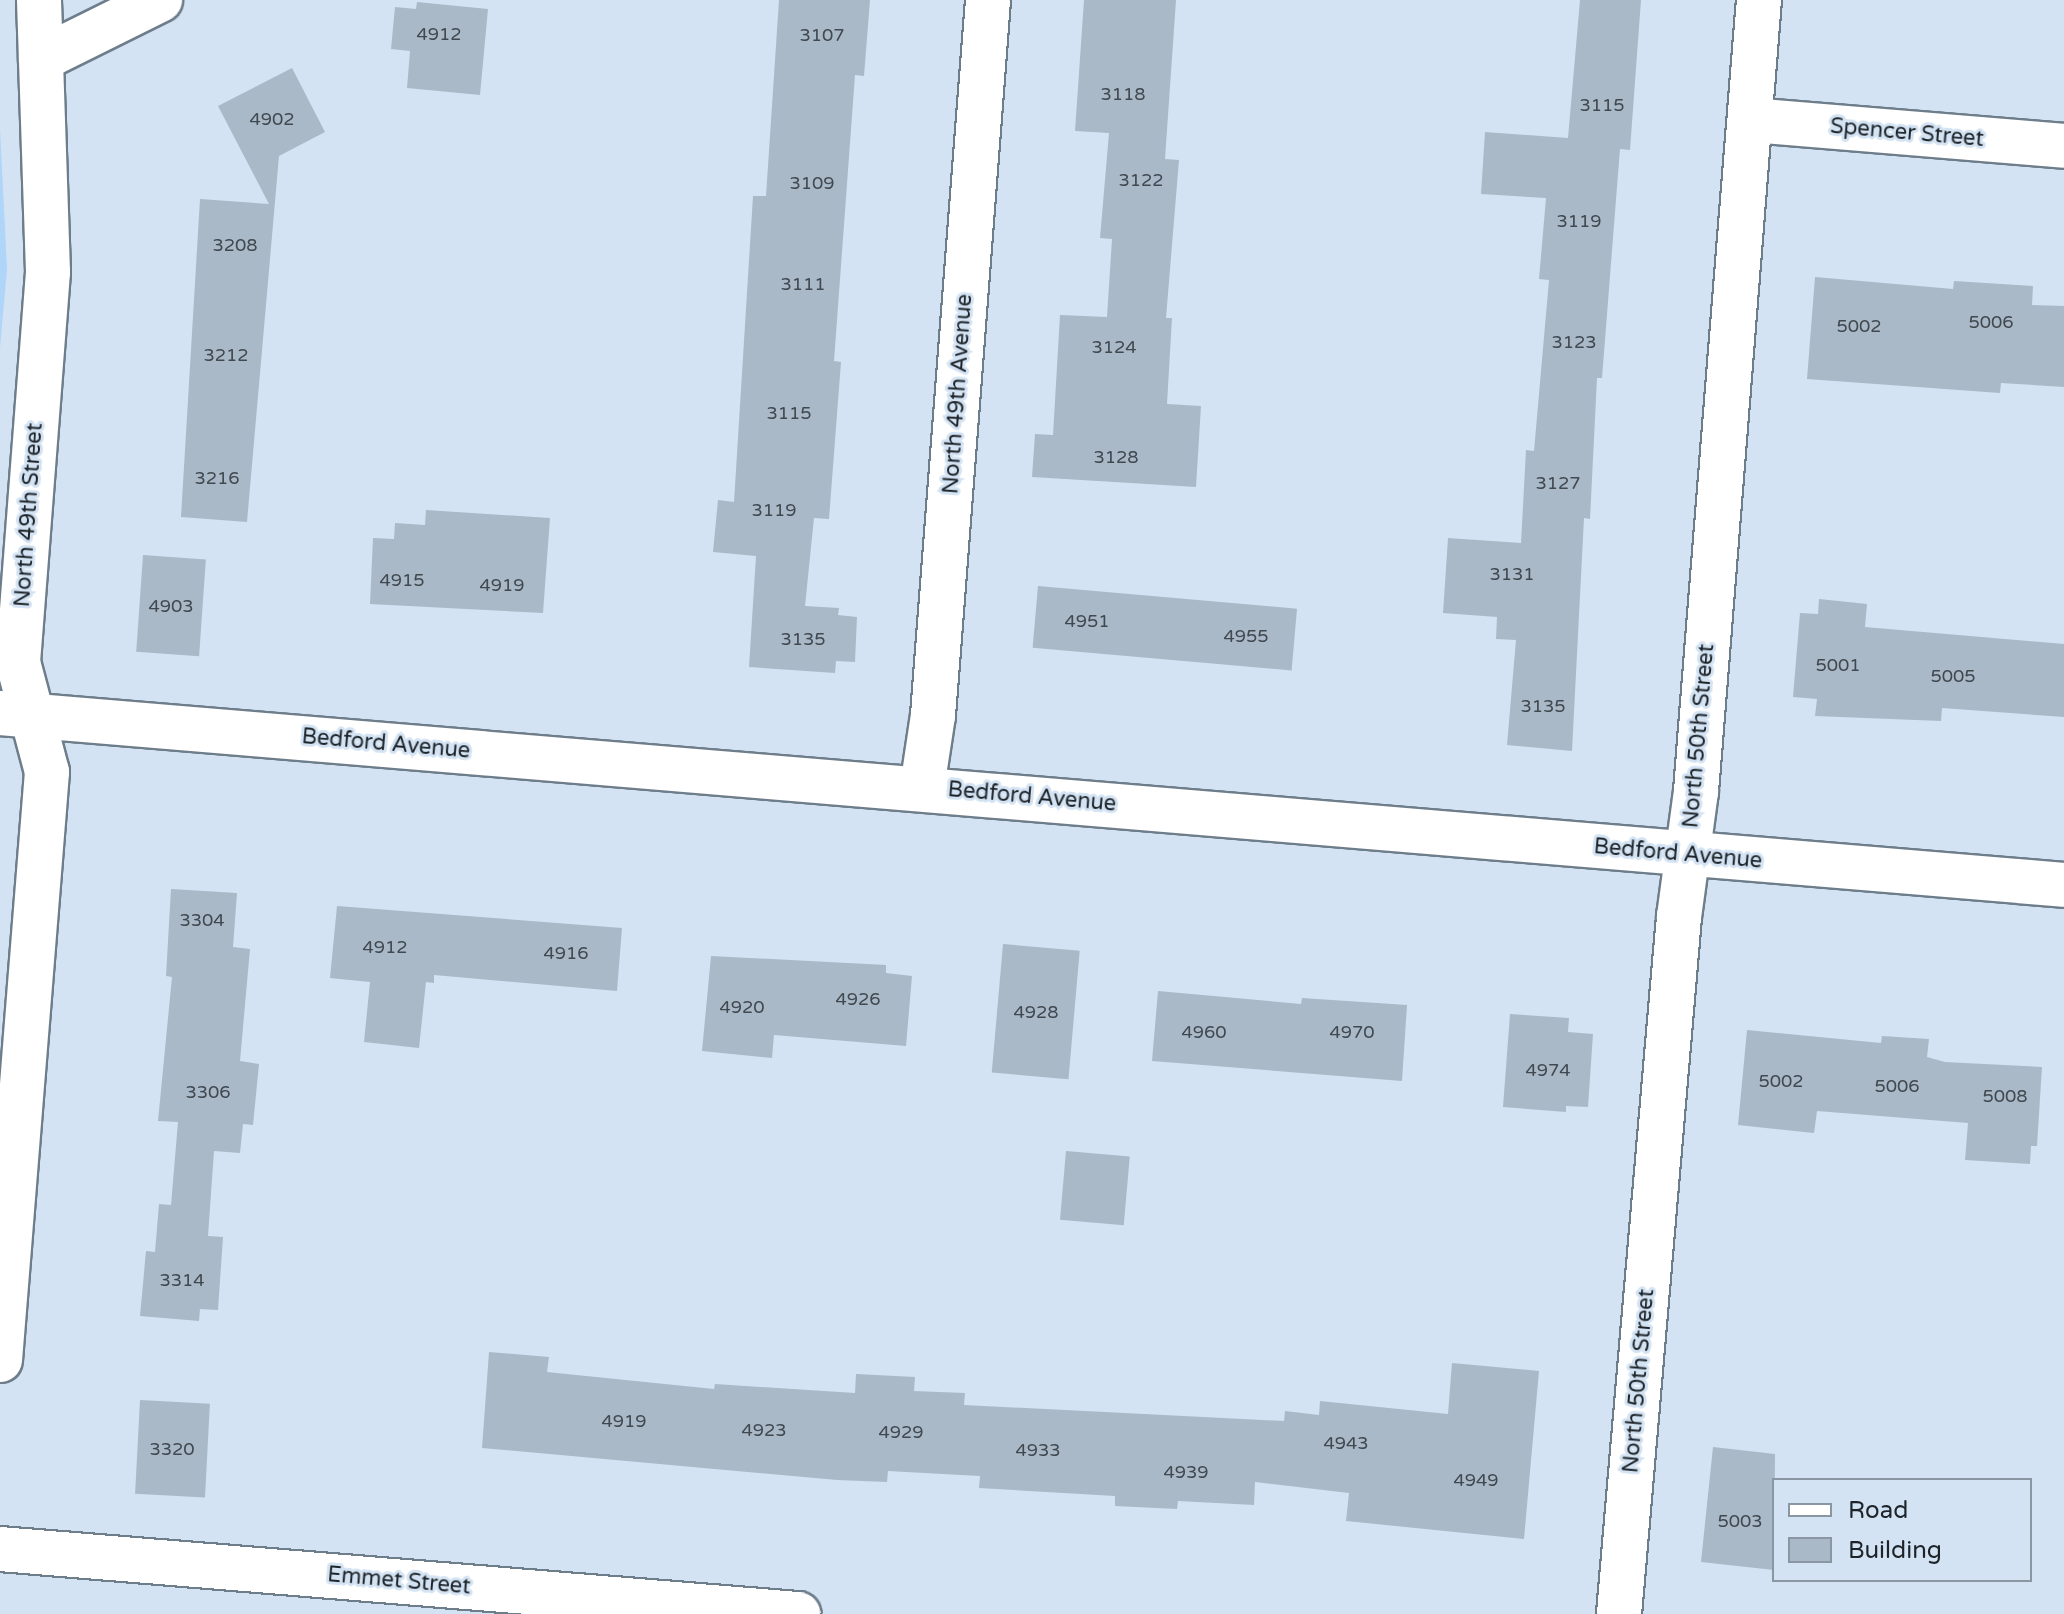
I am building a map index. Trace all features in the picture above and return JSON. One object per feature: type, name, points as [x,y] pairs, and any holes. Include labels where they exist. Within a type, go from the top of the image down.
[{"type":"street","name":"North 49th Street","points":[[0,1360],[47,772],[16,714],[48,272],[39,0]]},
{"type":"street","points":[[41,59],[160,0]]},
{"type":"street","name":"North 49th Avenue","points":[[922,788],[933,715],[988,0]]},
{"type":"street","name":"North 50th Street","points":[[1619,1614],[1688,855],[1759,0]]},
{"type":"street","name":"Spencer Street","points":[[1750,120],[2064,146]]},
{"type":"street","name":"Bedford Avenue","points":[[16,714],[2064,885]]},
{"type":"street","name":"Emmet Street","points":[[0,1549],[798,1614]]},
{"type":"shaded area","points":[[0,129],[7,269],[0,348]]},
{"type":"building","points":[[779,0],[870,0],[864,76],[855,75],[834,361],[841,362],[829,519],[814,518],[805,606],[839,608],[838,615],[857,617],[855,662],[836,661],[835,673],[749,667],[756,556],[713,552],[718,500],[734,502],[753,196],[766,196]]},
{"type":"building","points":[[1084,0],[1176,0],[1165,159],[1179,160],[1166,318],[1172,318],[1167,404],[1201,406],[1196,487],[1032,477],[1035,434],[1053,435],[1060,315],[1107,317],[1112,239],[1100,238],[1109,133],[1075,131]]},
{"type":"building","points":[[1580,0],[1641,0],[1630,150],[1620,149],[1602,378],[1597,378],[1590,519],[1584,518],[1572,751],[1507,745],[1516,640],[1496,639],[1497,617],[1443,613],[1448,538],[1521,543],[1526,450],[1534,451],[1549,280],[1539,279],[1546,198],[1481,194],[1485,132],[1568,138]]},
{"type":"building","points":[[417,2],[488,9],[480,95],[407,88],[410,51],[391,49],[395,7],[416,9]]},
{"type":"building","points":[[292,68],[325,132],[279,156],[247,522],[181,517],[200,199],[269,204],[218,106]]},
{"type":"building","points":[[1815,277],[1953,289],[1954,281],[2033,286],[2032,305],[2064,306],[2064,387],[2001,383],[2000,393],[1807,379]]},
{"type":"building","points":[[426,510],[550,518],[543,613],[370,604],[373,538],[394,539],[395,523],[425,525]]},
{"type":"building","points":[[143,555],[206,559],[199,656],[136,652]]},
{"type":"building","points":[[1038,586],[1297,609],[1292,670],[1033,648]]},
{"type":"building","points":[[1819,599],[1867,604],[1865,627],[2064,644],[2064,717],[1942,708],[1941,721],[1815,716],[1817,699],[1793,697],[1800,613],[1818,614]]},
{"type":"building","points":[[171,889],[237,893],[233,947],[250,949],[240,1061],[259,1064],[253,1125],[243,1124],[240,1153],[214,1151],[208,1236],[223,1237],[218,1310],[200,1309],[199,1321],[140,1316],[146,1251],[155,1252],[159,1204],[171,1205],[178,1122],[158,1121],[172,977],[166,976]]},
{"type":"building","points":[[337,906],[622,928],[617,991],[434,975],[434,983],[426,982],[419,1048],[364,1042],[370,982],[330,978]]},
{"type":"building","points":[[1003,944],[1080,951],[1068,1079],[992,1073]]},
{"type":"building","points":[[711,956],[886,965],[886,973],[912,976],[906,1046],[774,1035],[772,1058],[702,1051]]},
{"type":"building","points":[[1158,991],[1301,1004],[1302,998],[1407,1005],[1402,1081],[1152,1061]]},
{"type":"building","points":[[1510,1014],[1569,1018],[1568,1032],[1593,1034],[1588,1107],[1566,1106],[1566,1112],[1503,1107]]},
{"type":"building","points":[[1747,1030],[1881,1043],[1882,1036],[1929,1039],[1927,1057],[1945,1062],[2042,1067],[2037,1146],[2031,1146],[2030,1164],[1965,1160],[1968,1123],[1817,1111],[1814,1133],[1738,1125]]},
{"type":"building","points":[[1066,1151],[1130,1157],[1124,1225],[1060,1220]]},
{"type":"building","points":[[489,1352],[549,1357],[547,1372],[714,1389],[715,1384],[855,1393],[856,1374],[915,1377],[914,1391],[965,1393],[964,1405],[1284,1421],[1285,1411],[1319,1415],[1320,1401],[1448,1414],[1452,1363],[1539,1371],[1524,1539],[1346,1521],[1349,1493],[1255,1482],[1254,1505],[1178,1501],[1177,1509],[1115,1506],[1115,1496],[979,1488],[980,1476],[888,1471],[887,1482],[837,1480],[482,1448]]},
{"type":"building","points":[[140,1400],[210,1404],[205,1498],[135,1494]]},
{"type":"building","points":[[1713,1447],[1775,1454],[1772,1570],[1701,1562]]}]
